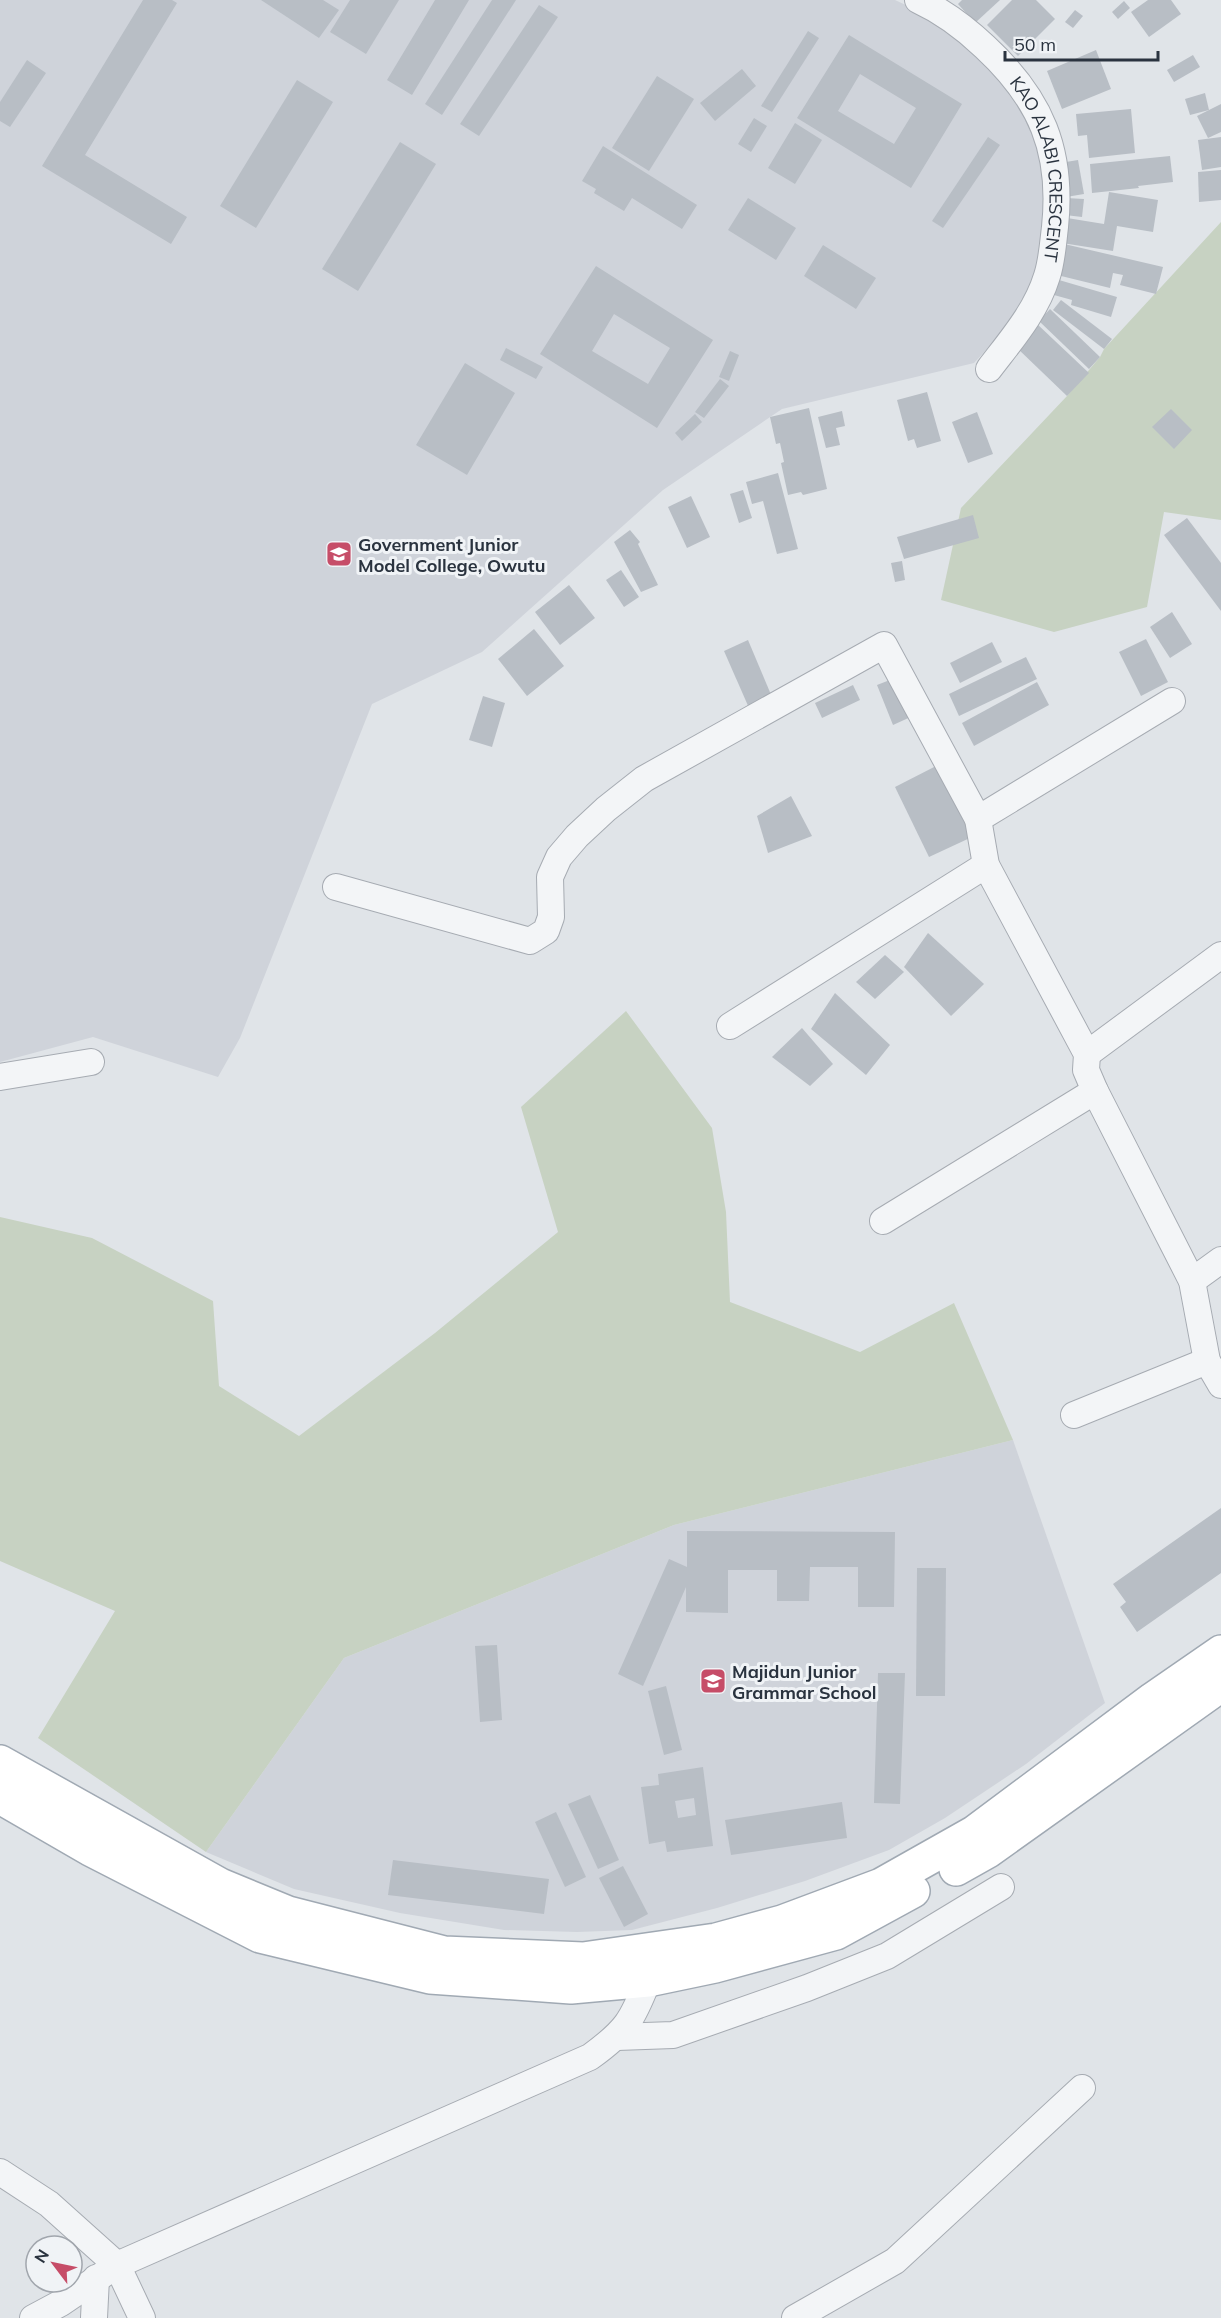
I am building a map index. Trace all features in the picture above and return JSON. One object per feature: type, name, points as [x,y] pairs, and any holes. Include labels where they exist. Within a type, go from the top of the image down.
[{"type":"main road","points":[[0,1797],[90,1849],[260,1936],[430,1977],[571,1987],[648,1980],[715,1966],[836,1933],[988,1851],[1162,1710],[1221,1652]]},
{"type":"main road","points":[[0,1762],[220,1885],[288,1913],[444,1953],[583,1959],[716,1940],[782,1922],[881,1885],[975,1832],[1162,1710],[1221,1686]]},
{"type":"street","name":"KAO ALABI CRESCENT","points":[[918,0],[941,10],[970,33],[1008,69],[1040,116],[1055,165],[1057,210],[1048,275],[1028,317],[989,369]]},
{"type":"street","points":[[336,887],[530,941],[546,931],[551,916],[550,877],[559,857],[577,836],[606,809],[644,778],[884,645],[978,819],[986,865],[1087,1054],[1086,1070],[1095,1091],[1192,1281],[1207,1361],[1221,1385]]},
{"type":"street","points":[[978,819],[1172,701]]},
{"type":"street","points":[[730,1026],[986,865]]},
{"type":"street","points":[[1087,1054],[1221,955]]},
{"type":"street","points":[[0,1077],[91,1062]]},
{"type":"street","points":[[883,1221],[1095,1091]]},
{"type":"street","points":[[1192,1281],[1221,1260]]},
{"type":"street","points":[[1074,1415],[1207,1361]]},
{"type":"street","points":[[617,2037],[673,2035],[817,1984],[887,1956],[1001,1887]]},
{"type":"street","points":[[33,2318],[61,2303],[106,2271],[590,2057],[617,2037],[634,2015],[648,1980]]},
{"type":"street","points":[[795,2318],[895,2261],[1082,2088]]},
{"type":"street","points":[[0,2172],[49,2204],[106,2271],[142,2318]]},
{"type":"street","points":[[94,2318],[106,2271]]},
{"type":"shaded area","name":"Government Junior Model College, Owutu","points":[[0,0],[895,0],[938,20],[984,55],[1038,134],[1048,181],[1046,229],[1032,282],[1003,332],[974,363],[782,409],[663,490],[482,652],[372,704],[240,1038],[218,1077],[93,1037],[0,1062]]},
{"type":"shaded area","name":"Majidun Junior Grammar School","points":[[1013,1440],[1105,1703],[1026,1764],[945,1818],[889,1850],[805,1881],[717,1908],[632,1930],[577,1932],[504,1930],[400,1913],[294,1889],[206,1852],[344,1658],[674,1525]]},
{"type":"green space","points":[[1221,222],[1221,520],[1164,512],[1147,607],[1054,632],[941,600],[961,508],[1067,396],[1100,357],[1104,349]]},
{"type":"green space","points":[[626,1011],[712,1128],[726,1212],[730,1302],[860,1352],[954,1303],[1013,1440],[674,1525],[344,1658],[206,1852],[38,1738],[115,1611],[0,1561],[0,1217],[92,1238],[213,1301],[219,1386],[299,1436],[435,1333],[558,1232],[521,1107]]},
{"type":"building","points":[[143,0],[172,0],[177,3],[85,155],[187,217],[171,244],[42,166]]},
{"type":"building","points":[[261,0],[323,0],[339,10],[319,38]]},
{"type":"building","points":[[350,0],[399,0],[366,54],[330,32]]},
{"type":"building","points":[[435,0],[469,0],[412,95],[387,80]]},
{"type":"building","points":[[492,0],[516,0],[442,115],[425,104]]},
{"type":"building","points":[[962,0],[1000,0],[975,23],[958,4]]},
{"type":"building","points":[[1012,0],[1036,0],[1055,19],[1018,56],[987,25]]},
{"type":"building","points":[[1148,0],[1171,0],[1181,14],[1149,37],[1131,12]]},
{"type":"building","points":[[1124,1],[1130,8],[1118,19],[1112,12]]},
{"type":"building","points":[[539,5],[558,17],[479,136],[460,124]]},
{"type":"building","points":[[1075,10],[1083,16],[1073,28],[1065,22]]},
{"type":"building","points":[[808,31],[819,38],[772,112],[761,106]]},
{"type":"building","points":[[849,35],[962,104],[911,188],[797,118]],"holes":[[[860,74],[916,108],[894,144],[838,111]]]},
{"type":"building","points":[[1096,50],[1111,89],[1062,109],[1047,71]]},
{"type":"building","points":[[1193,55],[1200,67],[1174,82],[1167,70]]},
{"type":"building","points":[[27,60],[46,73],[10,127],[0,121],[0,102]]},
{"type":"building","points":[[742,69],[756,86],[715,121],[700,103]]},
{"type":"building","points":[[657,76],[694,99],[649,171],[612,148]]},
{"type":"building","points":[[297,80],[333,102],[256,228],[220,206]]},
{"type":"building","points":[[1205,93],[1209,110],[1190,115],[1185,99]]},
{"type":"building","points":[[1221,104],[1221,132],[1208,138],[1197,116]]},
{"type":"building","points":[[1131,109],[1135,153],[1089,158],[1087,135],[1078,136],[1076,114]]},
{"type":"building","points":[[754,118],[767,126],[751,152],[738,144]]},
{"type":"building","points":[[795,123],[822,140],[795,184],[768,168]]},
{"type":"building","points":[[988,137],[1000,145],[943,228],[932,221]]},
{"type":"building","points":[[1221,137],[1221,167],[1202,170],[1198,140]]},
{"type":"building","points":[[400,142],[436,164],[358,291],[322,269]]},
{"type":"building","points":[[603,146],[697,205],[682,229],[632,198],[624,211],[594,193],[596,189],[582,181]]},
{"type":"building","points":[[1170,156],[1173,182],[1092,193],[1090,164]]},
{"type":"building","points":[[1078,160],[1084,194],[1066,197],[1060,163]]},
{"type":"building","points":[[1221,170],[1221,200],[1199,202],[1198,172]]},
{"type":"building","points":[[1109,192],[1158,200],[1153,232],[1117,226],[1113,251],[1062,243],[1067,218],[1104,224]]},
{"type":"building","points":[[748,198],[796,228],[776,260],[728,230]]},
{"type":"building","points":[[1066,198],[1084,199],[1082,217],[1065,215]]},
{"type":"building","points":[[1060,243],[1163,267],[1156,294],[1120,285],[1123,275],[1113,273],[1110,288],[1053,274]]},
{"type":"building","points":[[823,245],[876,278],[856,309],[804,276]]},
{"type":"building","points":[[596,266],[713,340],[657,428],[540,354]],"holes":[[[614,314],[670,348],[648,384],[592,351]]]},
{"type":"building","points":[[1059,280],[1117,297],[1111,317],[1071,305],[1072,300],[1054,295]]},
{"type":"building","points":[[1061,300],[1112,339],[1104,349],[1053,310]]},
{"type":"building","points":[[1050,309],[1100,357],[1089,369],[1039,321]]},
{"type":"building","points":[[1036,323],[1089,373],[1067,396],[1015,346]]},
{"type":"building","points":[[506,348],[543,367],[536,379],[500,360]]},
{"type":"building","points":[[730,351],[739,355],[729,381],[719,377]]},
{"type":"building","points":[[465,363],[515,393],[467,475],[416,445]]},
{"type":"building","points":[[720,379],[729,386],[704,418],[695,412]]},
{"type":"building","points":[[927,392],[941,441],[917,448],[914,439],[908,441],[897,400]]},
{"type":"building","points":[[809,408],[827,489],[803,495],[801,492],[788,495],[781,463],[784,462],[780,443],[776,444],[770,417]]},
{"type":"building","points":[[1171,409],[1192,430],[1174,449],[1152,427]]},
{"type":"building","points":[[842,411],[845,426],[836,428],[840,445],[826,448],[818,417]]},
{"type":"building","points":[[977,412],[993,454],[968,463],[952,422]]},
{"type":"building","points":[[695,414],[702,422],[682,441],[675,433]]},
{"type":"building","points":[[778,473],[798,549],[777,554],[763,501],[752,504],[746,482]]},
{"type":"building","points":[[743,490],[752,518],[739,523],[730,494]]},
{"type":"building","points":[[691,496],[710,537],[687,548],[668,507]]},
{"type":"building","points":[[973,515],[979,538],[904,559],[897,537]]},
{"type":"building","points":[[1187,518],[1221,563],[1221,611],[1164,535]]},
{"type":"building","points":[[630,530],[640,542],[638,544],[658,585],[641,592],[614,542]]},
{"type":"building","points":[[902,561],[905,580],[895,582],[891,563]]},
{"type":"building","points":[[621,570],[639,597],[624,607],[606,580]]},
{"type":"building","points":[[569,585],[595,618],[560,645],[535,612]]},
{"type":"building","points":[[1172,612],[1192,644],[1170,658],[1150,627]]},
{"type":"building","points":[[534,629],[564,666],[527,696],[498,659]]},
{"type":"building","points":[[1146,639],[1168,682],[1141,696],[1119,652]]},
{"type":"building","points":[[748,640],[772,697],[749,708],[724,651]]},
{"type":"building","points":[[992,642],[1002,662],[960,683],[950,663]]},
{"type":"building","points":[[1026,657],[1037,679],[959,716],[949,694]]},
{"type":"building","points":[[900,676],[915,715],[893,725],[877,685]]},
{"type":"building","points":[[1037,682],[1049,705],[974,746],[962,723]]},
{"type":"building","points":[[853,685],[860,700],[822,718],[815,703]]},
{"type":"building","points":[[483,696],[505,703],[492,747],[469,740]]},
{"type":"building","points":[[938,765],[972,837],[929,857],[895,787]]},
{"type":"building","points":[[791,796],[812,836],[768,853],[757,816]]},
{"type":"building","points":[[928,933],[984,984],[951,1016],[904,967]]},
{"type":"building","points":[[885,955],[904,972],[875,999],[856,982]]},
{"type":"building","points":[[835,993],[890,1045],[866,1075],[811,1029]]},
{"type":"building","points":[[802,1028],[833,1064],[810,1086],[772,1057]]},
{"type":"building","points":[[1221,1508],[1221,1573],[1137,1632],[1120,1607],[1126,1602],[1113,1584]]},
{"type":"building","points":[[687,1531],[895,1532],[894,1607],[858,1607],[858,1567],[810,1567],[809,1601],[777,1601],[777,1570],[728,1570],[728,1613],[686,1612],[686,1587],[643,1686],[618,1674],[669,1559],[687,1567]]},
{"type":"building","points":[[917,1568],[946,1568],[945,1696],[916,1696]]},
{"type":"building","points":[[497,1645],[502,1720],[480,1722],[475,1646]]},
{"type":"building","points":[[878,1673],[905,1673],[900,1804],[874,1803]]},
{"type":"building","points":[[666,1686],[682,1750],[664,1755],[648,1691]]},
{"type":"building","points":[[703,1767],[713,1846],[667,1852],[665,1841],[649,1844],[641,1787],[659,1785],[658,1774]],"holes":[[[694,1798],[696,1815],[678,1818],[675,1801]]]},
{"type":"building","points":[[590,1795],[619,1860],[598,1869],[568,1804]]},
{"type":"building","points":[[842,1802],[847,1838],[731,1855],[725,1820]]},
{"type":"building","points":[[556,1812],[586,1877],[565,1887],[535,1822]]},
{"type":"building","points":[[393,1860],[549,1879],[544,1914],[388,1895]]},
{"type":"building","points":[[623,1866],[648,1914],[624,1927],[599,1878]]},
{"type":"place","name":"Government Junior Model College, Owutu","points":[[339,554]]},
{"type":"place","name":"Majidun Junior Grammar School","points":[[713,1681]]}]
